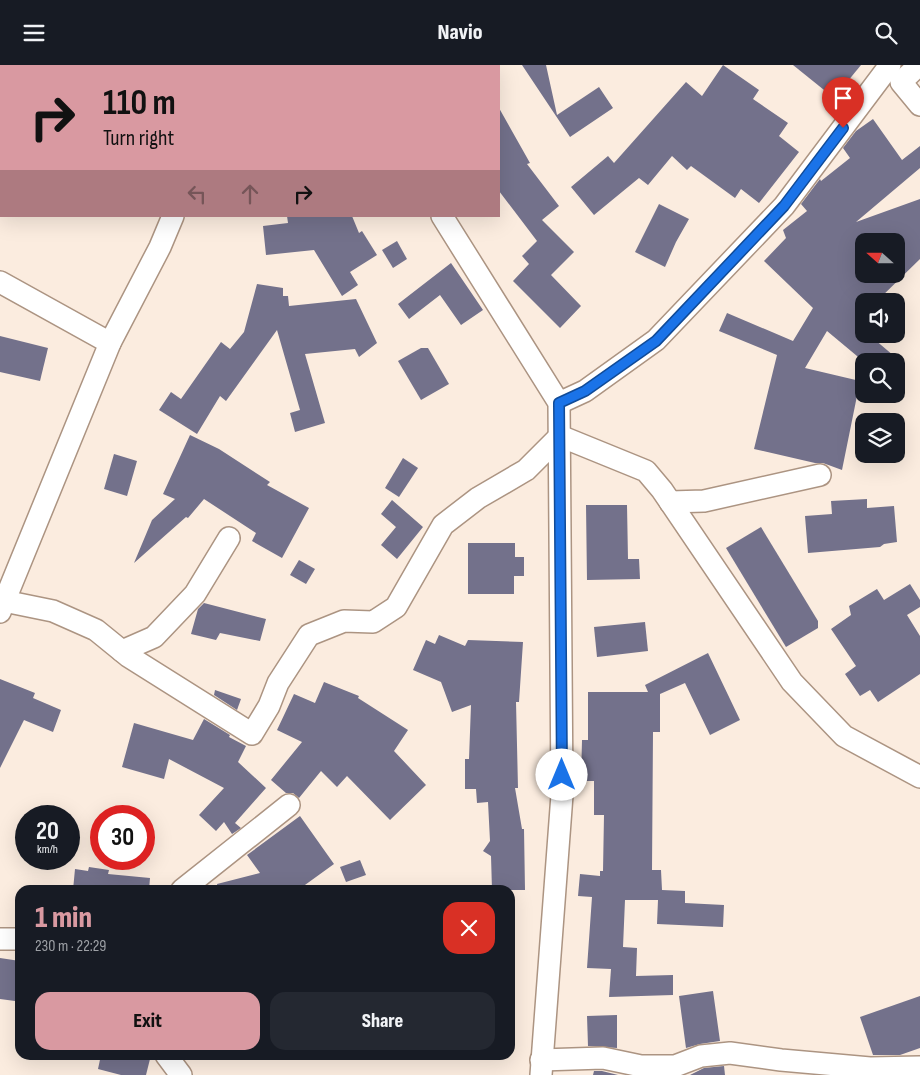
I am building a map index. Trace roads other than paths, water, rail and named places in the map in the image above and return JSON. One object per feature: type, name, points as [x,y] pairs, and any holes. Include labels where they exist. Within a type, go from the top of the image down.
[{"type":"street","points":[[559,403],[585,391],[656,341],[784,206],[890,65]]},
{"type":"street","points":[[919,65],[901,83],[920,105]]},
{"type":"street","points":[[173,217],[160,247],[110,343],[2,606],[53,611],[96,630],[122,651],[252,734],[269,706],[278,683],[309,635],[344,621],[373,622],[396,607],[443,525],[478,498],[526,470],[560,436]]},
{"type":"street","points":[[443,217],[559,403],[562,795],[541,1068],[603,1058],[641,1065],[675,1066],[701,1056],[730,1053],[781,1060],[870,1067],[920,1067]]},
{"type":"street","points":[[0,282],[110,343]]},
{"type":"street","points":[[560,436],[646,471],[670,502],[792,682],[844,736],[920,777]]},
{"type":"street","points":[[670,502],[704,501],[820,475]]},
{"type":"street","points":[[122,651],[154,637],[194,594],[229,538]]},
{"type":"street","points":[[188,885],[289,805]]},
{"type":"street","points":[[0,939],[15,939]]},
{"type":"street","points":[[170,1060],[181,1075]]}]
